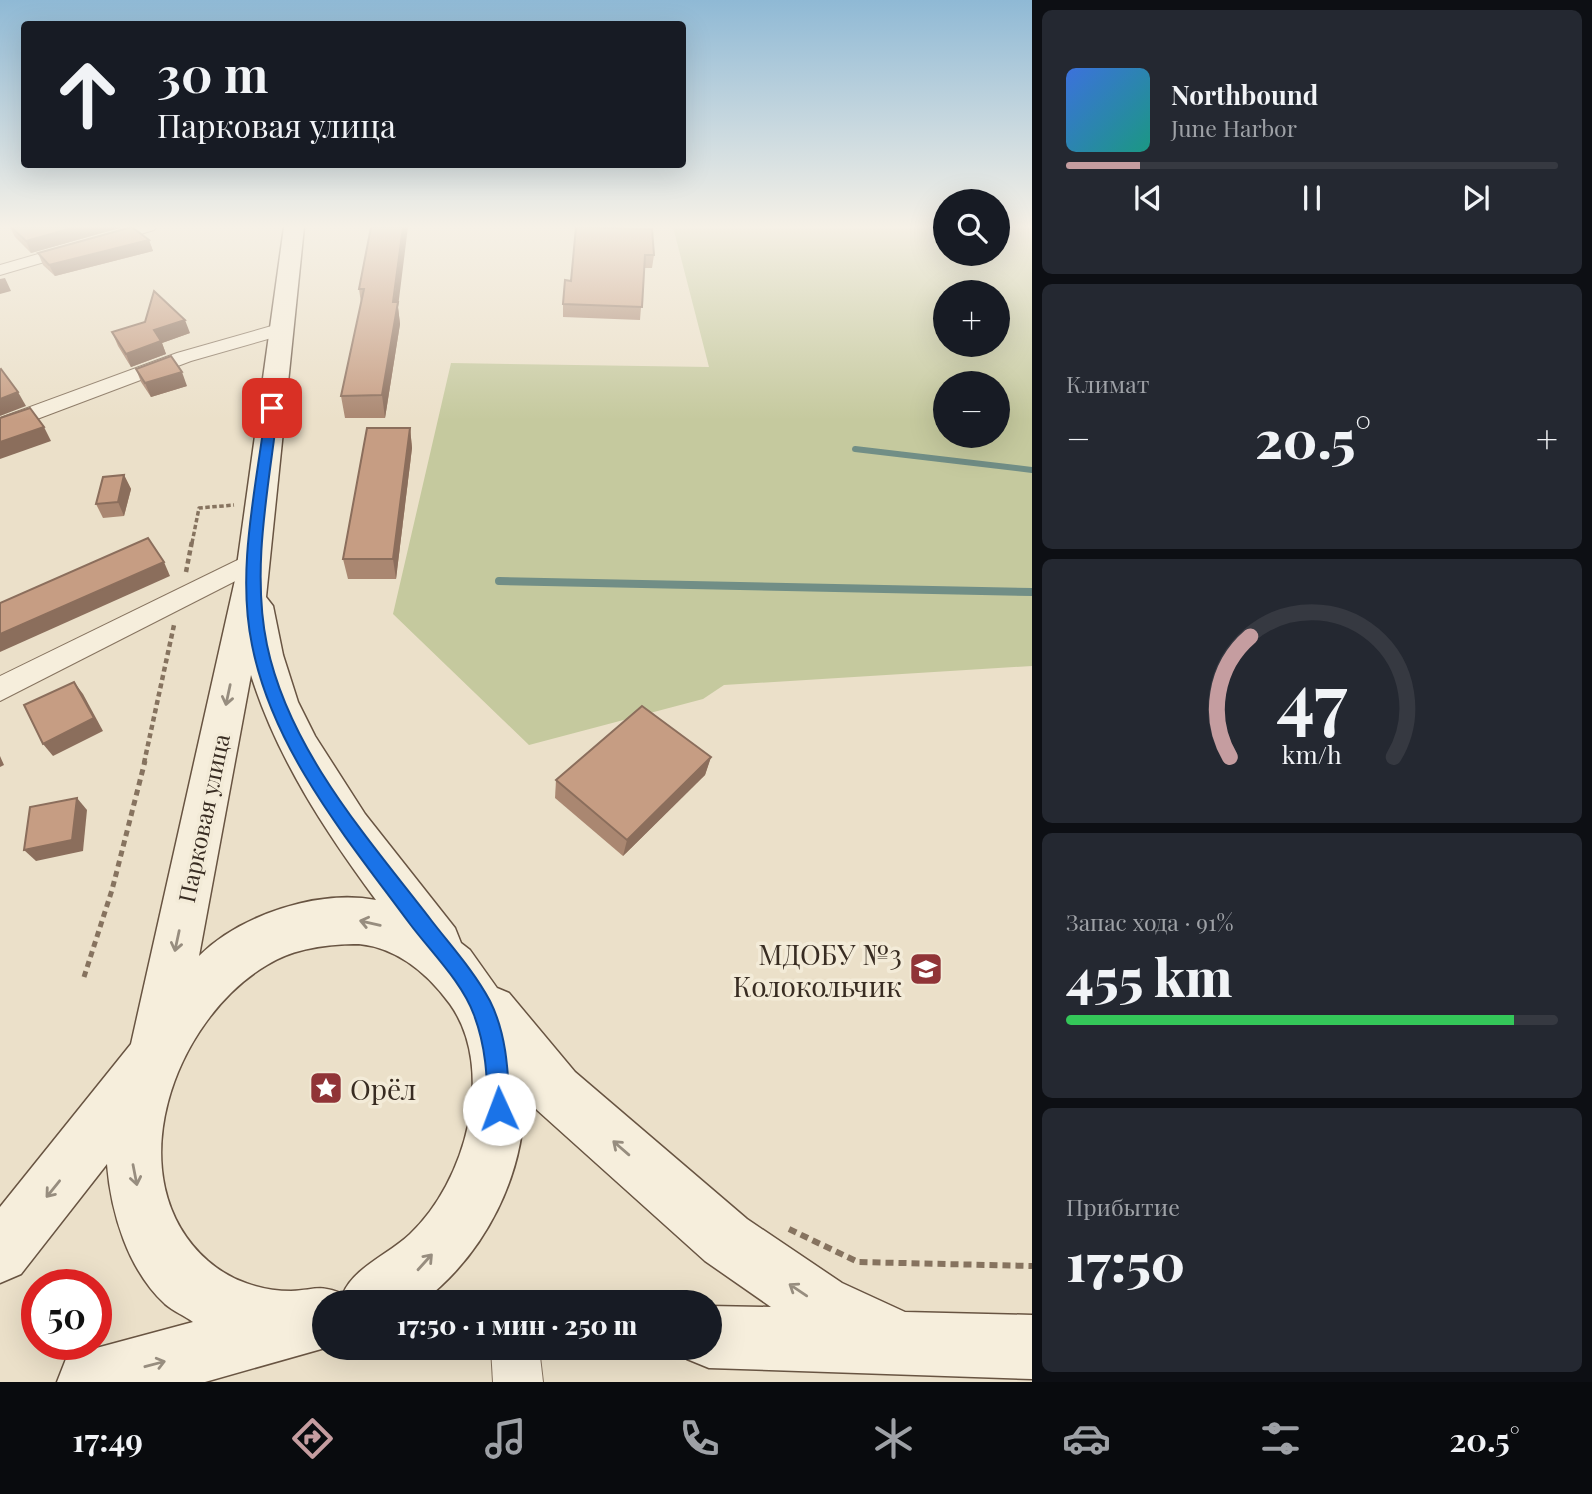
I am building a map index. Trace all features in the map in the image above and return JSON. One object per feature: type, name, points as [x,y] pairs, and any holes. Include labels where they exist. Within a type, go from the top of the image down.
[{"type":"main road","name":"Парковая улица","points":[[154,1056],[253,570],[286,291]]},
{"type":"main road","name":"Парковая улица","points":[[253,570],[259,644],[270,685],[286,723],[342,819],[464,978]]},
{"type":"main road","points":[[0,1252],[71,1167],[154,1056],[183,1007],[222,967],[265,939],[312,923],[358,920],[402,930],[441,954],[464,978],[556,1091],[726,1240],[820,1305],[903,1343]]},
{"type":"main road","points":[[388,1290],[419,1269],[460,1221],[487,1166],[499,1109],[497,1055],[482,1008],[464,978]]},
{"type":"main road","points":[[154,1056],[137,1108],[132,1162],[142,1216],[167,1263],[205,1299],[254,1319],[312,1321]]},
{"type":"main road","points":[[89,1382],[312,1323]]},
{"type":"main road","points":[[722,1337],[1032,1347]]},
{"type":"street","points":[[0,426],[184,356],[282,329]]},
{"type":"street","points":[[0,690],[253,570]]},
{"type":"street","points":[[516,1360],[518,1382]]},
{"type":"green space","points":[[690,291],[933,291],[933,357],[1010,357],[1010,291],[1032,291],[1032,666],[724,685],[703,699],[529,745],[393,614],[451,363],[709,367]]},
{"type":"building","points":[[154,291],[185,320],[154,330],[161,341],[126,354],[112,332],[145,322]]},
{"type":"building","points":[[363,291],[394,291],[393,302],[398,302],[382,395],[341,396]]},
{"type":"building","points":[[564,291],[643,291],[642,307],[563,304]]},
{"type":"building","points":[[171,356],[182,372],[145,383],[136,369]]},
{"type":"building","points":[[0,370],[18,392],[0,399]]},
{"type":"building","points":[[30,408],[44,427],[0,442],[0,418]]},
{"type":"building","points":[[367,428],[410,428],[393,559],[343,559]]},
{"type":"building","points":[[124,475],[118,502],[96,504],[103,477]]},
{"type":"building","points":[[148,538],[164,562],[0,634],[0,603]]},
{"type":"building","points":[[74,682],[94,718],[43,744],[24,705]]},
{"type":"building","points":[[642,706],[711,757],[627,840],[556,780]]},
{"type":"building","points":[[77,798],[72,840],[24,850],[30,807]]},
{"type":"waterway","points":[[855,449],[1032,470]]},
{"type":"waterway","points":[[499,581],[1032,592]]},
{"type":"place","name":"МДОБУ №3 Колокольчик","points":[[926,969]]},
{"type":"place","name":"Орёл","points":[[326,1088]]},
{"type":"route","points":[[272,408],[252,580],[259,644],[270,685],[298,746],[342,819],[464,978],[482,1008],[497,1055],[499,1109]]}]
